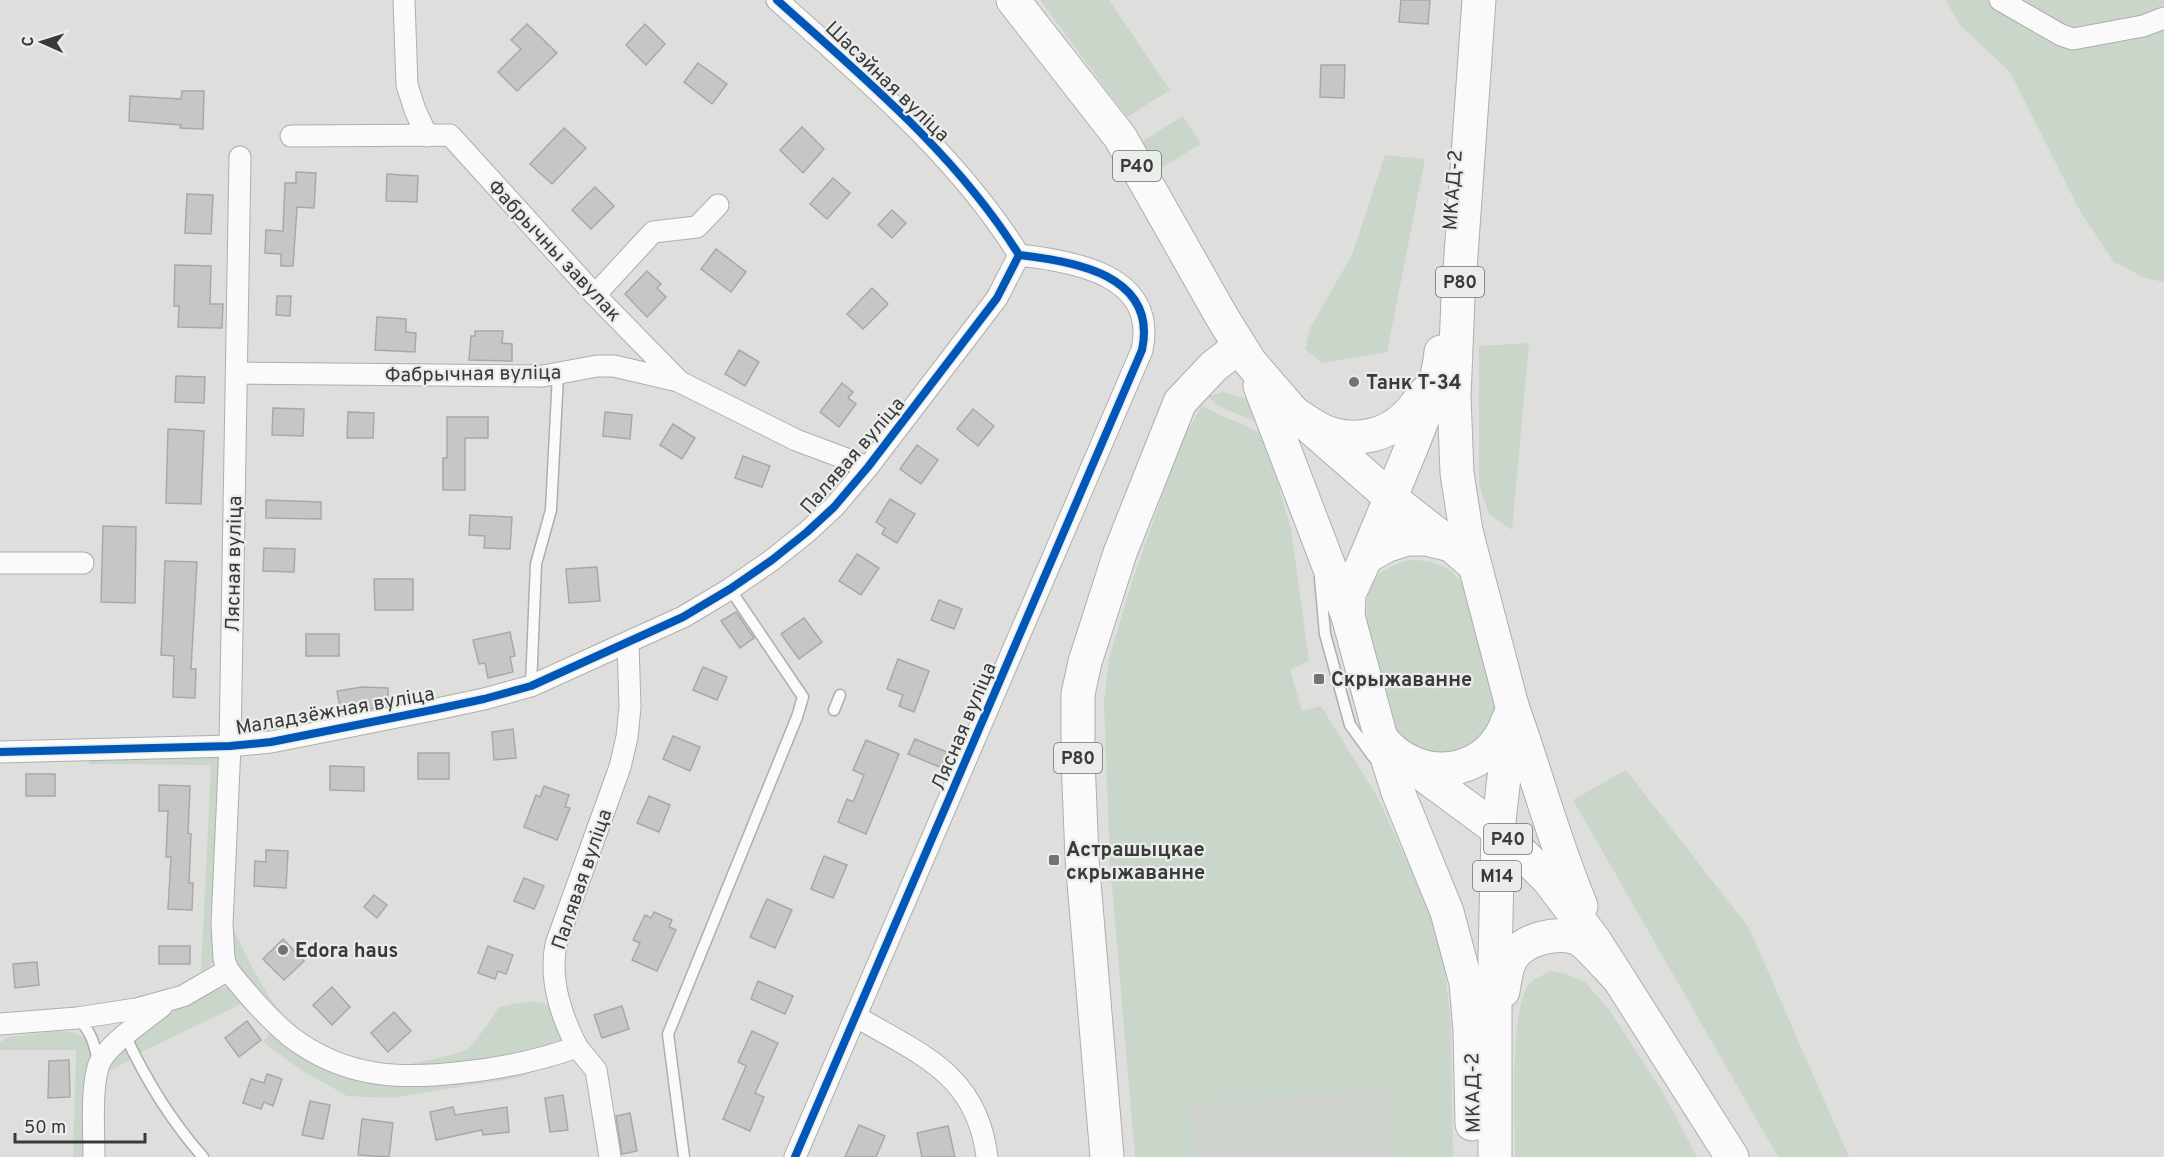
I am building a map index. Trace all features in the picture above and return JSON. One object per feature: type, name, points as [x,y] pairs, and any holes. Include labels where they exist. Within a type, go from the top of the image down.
[{"type":"main road","name":"Р40","points":[[1013,0],[1120,137],[1250,366],[1316,527],[1348,616]]},
{"type":"main road","name":"МКАД-2","points":[[1437,379],[1444,321],[1465,0]]},
{"type":"main road","name":"Р80","points":[[1462,554],[1454,397],[1458,298],[1479,0]]},
{"type":"main road","name":"Р80","points":[[1107,1157],[1082,858],[1078,694],[1085,662],[1124,542],[1180,402],[1214,366],[1250,366]]},
{"type":"main road","name":"Р40","points":[[1250,366],[1294,413],[1391,498],[1462,554]]},
{"type":"main road","points":[[1198,382],[1223,375],[1248,380],[1250,366]]},
{"type":"main road","name":"Р80","points":[[1366,557],[1437,379]]},
{"type":"main road","points":[[1294,413],[1334,435],[1356,438],[1381,433],[1405,418],[1437,379]]},
{"type":"main road","points":[[1366,557],[1388,545],[1407,539],[1426,539],[1462,554]]},
{"type":"main road","name":"М14","points":[[1462,554],[1512,706],[1498,830],[1482,1038]]},
{"type":"main road","name":"М14","points":[[1366,557],[1349,594],[1348,616],[1391,748],[1398,792],[1447,912],[1482,1038],[1495,1157]]},
{"type":"main road","name":"Р40","points":[[1512,706],[1570,878],[1595,941]]},
{"type":"main road","points":[[1391,748],[1428,769],[1457,768],[1483,756],[1503,734],[1512,706]]},
{"type":"main road","name":"Р40","points":[[1391,748],[1498,830],[1548,879],[1595,941],[1732,1157]]},
{"type":"main road","name":"Р40","points":[[1482,1038],[1511,957],[1522,945],[1545,937],[1562,936],[1579,939],[1619,979]]},
{"type":"main road","name":"МКАД-2","points":[[1473,1157],[1482,1038]]},
{"type":"street","points":[[404,0],[407,85],[427,136]]},
{"type":"street","name":"Шасэйная вуліца","points":[[777,0],[903,114],[959,174],[1004,231],[1019,255]]},
{"type":"street","points":[[2000,0],[2061,35],[2073,39],[2143,26],[2164,18]]},
{"type":"street","name":"Фабрычны завулак","points":[[291,136],[450,135],[595,295],[678,381]]},
{"type":"street","name":"Лясная вуліца","points":[[228,970],[224,959],[222,924],[230,746],[240,157]]},
{"type":"street","points":[[595,295],[653,232],[697,227],[718,205]]},
{"type":"street","name":"Лясная вуліца","points":[[795,1157],[1142,350],[1145,327],[1139,305],[1117,282],[1076,264],[1019,255]]},
{"type":"street","name":"Палявая вуліца","points":[[577,1047],[566,1024],[556,991],[553,959],[556,944],[620,767],[627,737],[630,707],[628,643],[683,617],[730,589],[772,560],[834,507],[868,467],[997,298],[1019,255]]},
{"type":"street","name":"Фабрычная вуліца","points":[[237,373],[525,376],[558,375],[597,366],[614,366],[678,381],[796,440],[868,467]]},
{"type":"street","points":[[0,563],[83,563]]},
{"type":"street","name":"Маладзёжная вуліца","points":[[0,752],[230,746],[271,742],[484,699],[531,686],[628,643]]},
{"type":"street","points":[[0,1024],[77,1018],[166,1002],[183,996],[228,970],[263,1012],[292,1037],[324,1056],[362,1071],[401,1077],[445,1075],[509,1067],[577,1047],[596,1070],[610,1157]]},
{"type":"street","points":[[94,1157],[98,1066],[108,1051],[125,1035],[166,1002]]},
{"type":"street","points":[[857,1017],[938,1065],[960,1086],[979,1119],[985,1138],[987,1157]]},
{"type":"lane","points":[[531,686],[536,564],[551,510],[558,375]]},
{"type":"lane","points":[[1316,527],[1325,634],[1350,725],[1398,792]]},
{"type":"lane","points":[[684,1157],[668,1034],[797,717],[803,697],[730,589]]},
{"type":"lane","points":[[834,710],[840,695]]},
{"type":"lane","points":[[77,1018],[93,1038],[98,1066]]},
{"type":"lane","points":[[125,1035],[155,1089],[203,1157]]},
{"type":"shaded area","points":[[1040,0],[1109,0],[1170,90],[1127,117]]},
{"type":"shaded area","points":[[1945,0],[2164,0],[2164,282],[2145,278],[2114,262],[2080,211],[2010,72],[1961,26]]},
{"type":"shaded area","points":[[1183,116],[1201,144],[1158,170],[1140,143]]},
{"type":"shaded area","points":[[1385,155],[1425,159],[1387,352],[1322,363],[1305,349],[1310,328],[1352,255]]},
{"type":"shaded area","points":[[1529,343],[1512,530],[1489,514],[1479,485],[1479,346]]},
{"type":"shaded area","points":[[1224,392],[1248,399],[1261,424],[1218,406],[1208,396]]},
{"type":"shaded area","points":[[1202,405],[1264,436],[1291,529],[1309,661],[1290,670],[1302,711],[1321,706],[1377,796],[1425,900],[1444,963],[1451,1025],[1453,1157],[1394,1157],[1390,1092],[1191,1102],[1194,1157],[1135,1157],[1110,863],[1104,702],[1109,658],[1132,582],[1181,442]]},
{"type":"shaded area","points":[[1409,560],[1441,565],[1464,587],[1497,703],[1497,714],[1472,752],[1419,754],[1398,733],[1367,622],[1367,609],[1370,589],[1379,574]]},
{"type":"shaded area","points":[[211,753],[222,758],[214,959],[210,966],[201,971],[211,765],[89,764],[89,755]]},
{"type":"shaded area","points":[[1626,770],[1749,928],[1849,1157],[1778,1157],[1573,800]]},
{"type":"shaded area","points":[[229,919],[259,979],[287,1020],[298,1031],[314,1040],[374,1066],[356,1063],[324,1052],[294,1034],[277,1018],[249,987],[237,968],[230,947]]},
{"type":"shaded area","points":[[1550,971],[1566,974],[1585,982],[1608,1008],[1664,1094],[1697,1157],[1515,1157],[1514,1093],[1519,1015],[1523,996],[1530,983]]},
{"type":"shaded area","points":[[228,987],[347,1074],[553,1064],[517,1078],[391,1098],[347,1096],[301,1070],[263,1042],[270,1033],[241,1004],[146,1050],[109,1072],[109,1061],[163,1015],[194,996]]},
{"type":"shaded area","points":[[529,1002],[546,1004],[558,1017],[564,1031],[559,1045],[493,1061],[424,1070],[383,1068],[424,1061],[466,1050],[499,1007]]},
{"type":"shaded area","points":[[60,1031],[84,1038],[92,1051],[87,1157],[73,1157],[76,1050],[0,1050],[0,1042],[8,1037]]},
{"type":"shaded area","points":[[1391,1092],[1394,1157],[1194,1157],[1190,1102]]},
{"type":"building","points":[[1401,0],[1430,0],[1428,24],[1399,22]]},
{"type":"building","points":[[527,24],[557,53],[517,91],[498,72],[521,49],[511,40]]},
{"type":"building","points":[[645,24],[665,44],[646,65],[626,45]]},
{"type":"building","points":[[698,63],[727,84],[712,104],[684,82]]},
{"type":"building","points":[[1321,65],[1345,65],[1344,98],[1320,97]]},
{"type":"building","points":[[182,91],[204,91],[203,129],[129,121],[130,96],[181,99]]},
{"type":"building","points":[[802,127],[824,149],[803,173],[780,150]]},
{"type":"building","points":[[564,128],[586,148],[552,184],[530,164]]},
{"type":"building","points":[[296,172],[316,173],[314,208],[297,207],[293,266],[281,266],[281,254],[265,253],[266,230],[283,231],[285,183],[296,183]]},
{"type":"building","points":[[387,174],[418,176],[417,202],[386,201]]},
{"type":"building","points":[[833,178],[850,193],[827,219],[810,204]]},
{"type":"building","points":[[595,187],[614,206],[591,229],[572,210]]},
{"type":"building","points":[[187,194],[213,195],[211,234],[185,233]]},
{"type":"building","points":[[892,210],[906,223],[892,238],[878,225]]},
{"type":"building","points":[[716,249],[746,272],[731,292],[701,269]]},
{"type":"building","points":[[175,265],[211,266],[210,304],[223,304],[222,328],[178,327],[179,306],[174,306]]},
{"type":"building","points":[[647,271],[661,284],[657,288],[666,297],[647,317],[625,294]]},
{"type":"building","points":[[872,288],[888,304],[863,329],[847,314]]},
{"type":"building","points":[[277,296],[291,296],[290,316],[276,315]]},
{"type":"building","points":[[377,317],[406,319],[406,332],[416,333],[415,352],[375,350]]},
{"type":"building","points":[[475,331],[503,331],[502,343],[512,344],[512,361],[469,360],[471,336],[475,336]]},
{"type":"building","points":[[739,350],[759,362],[745,386],[725,374]]},
{"type":"building","points":[[176,376],[205,377],[204,403],[175,402]]},
{"type":"building","points":[[842,383],[853,392],[848,398],[856,404],[839,427],[820,412]]},
{"type":"building","points":[[273,408],[304,409],[303,436],[272,435]]},
{"type":"building","points":[[973,409],[994,426],[978,446],[957,429]]},
{"type":"building","points":[[348,412],[374,413],[373,438],[347,438]]},
{"type":"building","points":[[605,412],[632,415],[630,439],[603,436]]},
{"type":"building","points":[[447,417],[488,417],[488,438],[465,438],[465,490],[443,490],[443,458],[447,458]]},
{"type":"building","points":[[673,424],[695,438],[682,459],[660,445]]},
{"type":"building","points":[[168,429],[204,431],[201,504],[166,503]]},
{"type":"building","points":[[917,445],[938,460],[921,484],[900,469]]},
{"type":"building","points":[[743,456],[770,466],[762,487],[735,478]]},
{"type":"building","points":[[890,499],[915,514],[897,543],[882,534],[885,528],[876,522]]},
{"type":"building","points":[[266,500],[321,502],[321,519],[266,518]]},
{"type":"building","points":[[470,515],[512,517],[510,549],[484,548],[485,536],[469,535]]},
{"type":"building","points":[[103,526],[136,527],[135,603],[101,602]]},
{"type":"building","points":[[264,548],[295,549],[294,572],[263,571]]},
{"type":"building","points":[[857,554],[879,568],[861,595],[839,581]]},
{"type":"building","points":[[165,561],[197,562],[191,669],[196,669],[195,698],[173,697],[174,656],[161,655]]},
{"type":"building","points":[[597,567],[600,601],[569,603],[566,569]]},
{"type":"building","points":[[374,579],[413,579],[413,610],[375,610]]},
{"type":"building","points":[[939,600],[962,609],[954,629],[931,620]]},
{"type":"building","points":[[736,612],[754,638],[740,648],[721,621]]},
{"type":"building","points":[[804,618],[822,642],[799,659],[781,634]]},
{"type":"building","points":[[510,632],[515,656],[510,657],[513,672],[488,678],[485,663],[479,664],[473,640]]},
{"type":"building","points":[[306,634],[339,634],[339,656],[306,656]]},
{"type":"building","points":[[898,659],[929,671],[914,712],[899,706],[903,695],[887,689]]},
{"type":"building","points":[[703,667],[727,677],[717,700],[693,690]]},
{"type":"building","points":[[362,687],[388,688],[388,706],[341,713],[337,691]]},
{"type":"building","points":[[513,729],[516,758],[494,760],[492,732]]},
{"type":"building","points":[[673,736],[700,747],[690,771],[663,759]]},
{"type":"building","points":[[915,739],[949,753],[942,768],[908,754]]},
{"type":"building","points":[[866,740],[899,754],[866,834],[838,822],[847,799],[853,802],[864,775],[853,770]]},
{"type":"building","points":[[418,753],[449,753],[449,779],[418,779]]},
{"type":"building","points":[[330,766],[364,767],[364,791],[330,790]]},
{"type":"building","points":[[26,774],[55,774],[55,796],[26,796]]},
{"type":"building","points":[[159,785],[190,786],[188,833],[191,834],[189,883],[193,883],[192,910],[168,909],[171,857],[166,857],[168,811],[159,811]]},
{"type":"building","points":[[544,786],[569,795],[565,807],[570,808],[557,840],[524,827],[536,795],[540,797]]},
{"type":"building","points":[[649,796],[670,805],[659,832],[637,823]]},
{"type":"building","points":[[266,850],[288,851],[286,888],[254,886],[255,861],[266,862]]},
{"type":"building","points":[[824,856],[847,865],[833,898],[811,889]]},
{"type":"building","points":[[524,878],[544,886],[534,909],[514,901]]},
{"type":"building","points":[[374,895],[387,905],[377,918],[364,907]]},
{"type":"building","points":[[767,899],[792,910],[775,948],[750,937]]},
{"type":"building","points":[[654,912],[672,920],[669,927],[676,930],[657,971],[632,960],[640,943],[633,940],[645,915],[651,918]]},
{"type":"building","name":"Edora haus","points":[[283,939],[304,961],[284,980],[263,959]]},
{"type":"building","points":[[159,946],[190,946],[190,964],[159,964]]},
{"type":"building","points":[[488,946],[513,955],[506,974],[498,971],[495,979],[478,973]]},
{"type":"building","points":[[37,962],[39,985],[15,988],[13,964]]},
{"type":"building","points":[[758,981],[793,996],[785,1014],[751,999]]},
{"type":"building","points":[[332,987],[350,1007],[332,1025],[313,1005]]},
{"type":"building","points":[[622,1006],[629,1029],[602,1038],[594,1015]]},
{"type":"building","points":[[394,1012],[411,1031],[388,1052],[371,1033]]},
{"type":"building","points":[[247,1021],[261,1040],[239,1057],[225,1038]]},
{"type":"building","points":[[752,1031],[778,1043],[755,1093],[764,1097],[750,1131],[723,1119],[746,1066],[738,1062]]},
{"type":"building","points":[[69,1060],[70,1097],[48,1098],[49,1061]]},
{"type":"building","points":[[267,1074],[282,1079],[273,1106],[264,1102],[261,1109],[243,1103],[251,1079],[264,1083]]},
{"type":"building","points":[[563,1095],[568,1130],[550,1132],[545,1098]]},
{"type":"building","points":[[310,1101],[330,1105],[323,1139],[302,1135]]},
{"type":"building","points":[[453,1107],[455,1115],[507,1107],[509,1132],[483,1135],[482,1130],[436,1140],[430,1112]]},
{"type":"building","points":[[630,1113],[637,1151],[622,1154],[616,1116]]},
{"type":"building","points":[[362,1119],[393,1123],[389,1157],[358,1155]]},
{"type":"building","points":[[859,1125],[885,1136],[876,1157],[845,1157]]},
{"type":"building","points":[[948,1126],[955,1157],[922,1157],[917,1133]]},
{"type":"cycle path","points":[[777,0],[907,119],[938,151],[967,184],[1019,255],[1064,262],[1107,277],[1125,289],[1137,304],[1144,325],[1142,350],[795,1157]]},
{"type":"cycle path","points":[[0,752],[230,746],[271,742],[484,699],[531,686],[683,617],[772,560],[834,507],[868,467],[997,298],[1019,255]]},
{"type":"place","name":"Танк Т-34","points":[[1354,382]]},
{"type":"place","name":"Скрыжаванне","points":[[1319,679]]},
{"type":"place","name":"Астрашыцкае скрыжаванне","points":[[1054,860]]},
{"type":"place","name":"Edora haus","points":[[283,950]]}]
